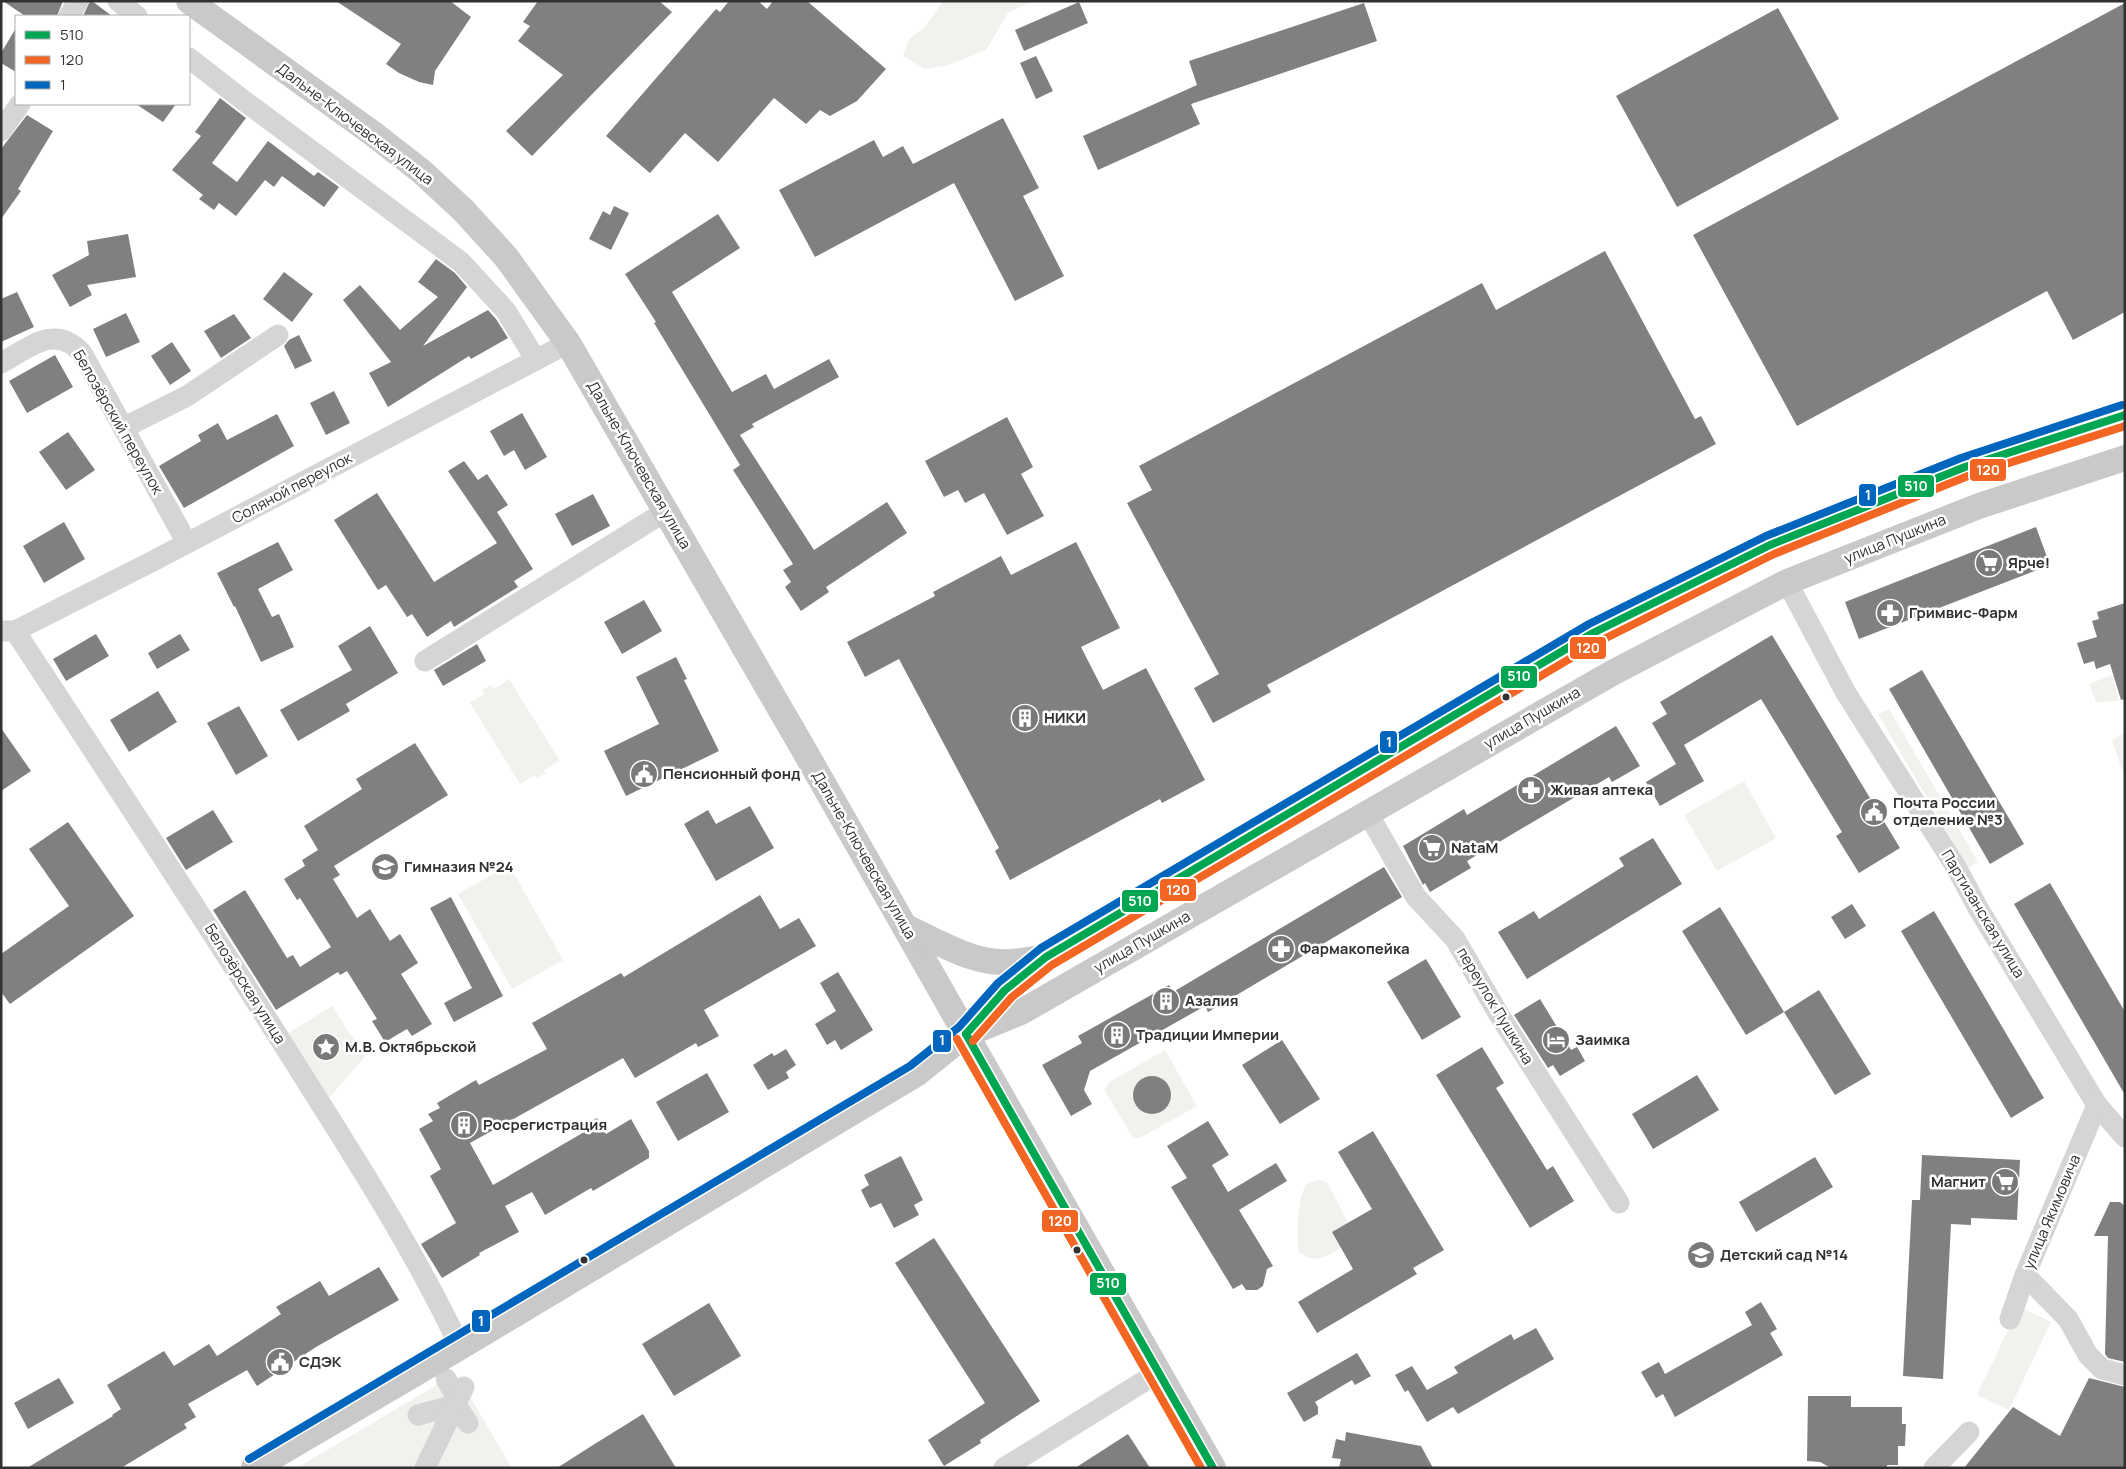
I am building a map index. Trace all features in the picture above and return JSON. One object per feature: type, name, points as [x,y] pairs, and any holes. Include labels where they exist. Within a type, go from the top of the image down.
[{"type":"main road","name":"Дальне-Ключевская улица","points":[[189,1],[372,133],[421,171],[463,210],[506,257],[568,343],[905,927],[1213,1468]]},
{"type":"main road","name":"улица Пушкина","points":[[254,1468],[916,1074],[966,1034],[1005,990],[1046,957],[1593,633],[1770,545],[1965,467],[2125,415]]},
{"type":"main road","name":"улица Пушкина","points":[[966,1034],[1021,1012],[1614,672],[1787,582],[1979,506],[2125,458]]},
{"type":"main road","points":[[905,927],[964,954],[990,961],[1014,962],[1046,957]]},
{"type":"street","points":[[70,15],[78,1]]},
{"type":"street","points":[[118,1],[136,15]]},
{"type":"street","points":[[190,59],[242,100],[461,262],[506,311],[536,360]]},
{"type":"street","points":[[1,131],[19,105]]},
{"type":"street","points":[[123,428],[187,396],[278,334]]},
{"type":"street","name":"Белозёрский переулок","points":[[1,363],[42,340],[54,338],[67,340],[82,353],[186,543]]},
{"type":"street","name":"Соляной переулок","points":[[8,631],[186,543],[568,343]]},
{"type":"street","points":[[425,661],[666,511]]},
{"type":"street","name":"Партизанская улица","points":[[1787,582],[1846,693],[1956,867],[1978,908],[2097,1105],[2125,1138]]},
{"type":"street","name":"Белозёрская улица","points":[[8,631],[188,894],[356,1159],[400,1234],[460,1347]]},
{"type":"street","name":"переулок Пушкина","points":[[1367,812],[1416,897],[1455,939],[1498,1013],[1620,1203]]},
{"type":"street","name":"улица Якимовича","points":[[2010,1318],[2025,1275],[2097,1105]]},
{"type":"street","points":[[2025,1275],[2068,1318],[2088,1355],[2102,1370],[2125,1375]]},
{"type":"street","points":[[1004,1468],[1159,1372]]},
{"type":"street","points":[[425,1468],[440,1435],[452,1392],[468,1423]]},
{"type":"street","points":[[1934,1468],[1969,1432]]},
{"type":"shaded area","points":[[943,1],[1033,1],[1008,13],[986,50],[949,65],[925,69],[903,56],[909,39],[925,27]]},
{"type":"shaded area","points":[[2112,675],[2119,701],[2096,702],[2089,684]]},
{"type":"shaded area","points":[[509,679],[560,761],[544,770],[546,773],[537,778],[535,775],[520,784],[470,703],[484,694],[482,690],[491,685],[494,689]]},
{"type":"shaded area","points":[[1889,709],[1978,862],[1968,868],[1878,714]]},
{"type":"shaded area","points":[[2125,733],[2125,771],[2122,770],[2112,740]]},
{"type":"shaded area","points":[[1744,781],[1776,838],[1717,871],[1684,815]]},
{"type":"shaded area","points":[[509,865],[563,960],[512,989],[458,894]]},
{"type":"shaded area","points":[[332,1006],[365,1057],[329,1098],[287,1034]]},
{"type":"shaded area","points":[[1165,1050],[1197,1106],[1140,1138],[1133,1138],[1105,1091],[1109,1082]]},
{"type":"shaded area","points":[[1313,1181],[1327,1182],[1348,1223],[1341,1248],[1325,1257],[1315,1259],[1299,1252],[1298,1219],[1300,1201],[1305,1187]]},
{"type":"shaded area","points":[[2019,1307],[2051,1322],[2009,1410],[1977,1395]]},
{"type":"shaded area","points":[[440,1383],[462,1383],[512,1468],[297,1468]]},
{"type":"building","points":[[3,1],[63,1],[57,15],[24,15]]},
{"type":"building","points":[[90,1],[92,1],[111,15],[83,15]]},
{"type":"building","points":[[336,1],[450,1],[471,17],[435,71],[433,85],[419,82],[399,73],[386,64],[401,44]]},
{"type":"building","points":[[538,1],[659,1],[672,12],[532,156],[506,131],[563,75],[518,41],[530,26],[523,22]]},
{"type":"building","points":[[729,1],[758,1],[767,9],[773,1],[807,1],[886,69],[857,101],[830,116],[820,110],[806,124],[774,98],[718,162],[685,133],[650,173],[606,136],[716,9],[720,12]]},
{"type":"building","points":[[1079,2],[1088,23],[1024,51],[1015,30]]},
{"type":"building","points":[[1364,3],[1377,41],[1191,104],[1200,124],[1098,170],[1083,136],[1197,85],[1189,61]]},
{"type":"building","points":[[2125,3],[2125,312],[2073,340],[2047,291],[1797,426],[1693,235]]},
{"type":"building","points":[[1778,8],[1839,119],[1677,207],[1616,96]]},
{"type":"building","points":[[15,30],[15,71],[1,63],[1,53]]},
{"type":"building","points":[[1036,56],[1053,91],[1036,99],[1020,63]]},
{"type":"building","points":[[220,98],[246,118],[212,163],[237,182],[268,141],[314,176],[318,172],[339,187],[324,207],[282,176],[274,187],[265,180],[236,216],[219,203],[214,210],[199,199],[203,195],[172,170],[201,136],[195,132]]},
{"type":"building","points":[[138,105],[175,105],[163,122]]},
{"type":"building","points":[[27,115],[53,131],[18,189],[21,191],[1,219],[1,149]]},
{"type":"building","points":[[1003,118],[1039,188],[1023,196],[1064,276],[1015,301],[954,183],[815,257],[779,190],[874,140],[883,157],[903,146],[913,164]]},
{"type":"building","points":[[614,206],[629,213],[611,250],[589,239],[603,211],[610,215]]},
{"type":"building","points":[[718,214],[740,248],[672,292],[732,392],[766,374],[774,389],[829,359],[839,377],[752,424],[754,427],[740,435],[814,550],[887,502],[907,533],[826,587],[829,592],[801,611],[785,587],[791,582],[783,570],[793,564],[733,470],[740,465],[654,323],[656,322],[625,274]]},
{"type":"building","points":[[128,234],[136,277],[87,285],[92,295],[70,307],[52,275],[89,255],[87,241]]},
{"type":"building","points":[[1605,251],[1695,419],[1701,416],[1716,444],[1267,685],[1271,692],[1213,723],[1194,688],[1219,674],[1127,503],[1152,490],[1139,466],[1482,283],[1496,310]]},
{"type":"building","points":[[436,259],[455,273],[467,287],[423,346],[488,310],[508,338],[471,359],[469,356],[388,407],[369,373],[391,362],[343,300],[360,285],[400,330],[438,297],[418,282]]},
{"type":"building","points":[[284,272],[313,294],[292,322],[263,299]]},
{"type":"building","points":[[17,292],[34,327],[1,342],[1,299]]},
{"type":"building","points":[[126,313],[140,342],[106,357],[93,329]]},
{"type":"building","points":[[234,314],[251,338],[221,358],[204,331]]},
{"type":"building","points":[[299,335],[312,361],[295,369],[284,346],[289,340]]},
{"type":"building","points":[[172,342],[191,371],[170,385],[151,356]]},
{"type":"building","points":[[55,355],[73,387],[27,413],[9,381]]},
{"type":"building","points":[[334,391],[350,423],[326,435],[310,403]]},
{"type":"building","points":[[522,413],[547,457],[525,470],[514,450],[504,456],[490,431]]},
{"type":"building","points":[[277,414],[294,446],[184,508],[159,466],[201,441],[198,435],[218,423],[227,440]]},
{"type":"building","points":[[1007,417],[1033,467],[1021,474],[1044,516],[1007,535],[984,493],[965,503],[958,490],[944,497],[925,461]]},
{"type":"building","points":[[68,432],[95,470],[66,490],[39,452]]},
{"type":"building","points":[[464,461],[478,480],[487,474],[508,505],[497,512],[533,569],[514,581],[518,587],[454,627],[451,621],[427,637],[412,614],[407,617],[386,585],[378,590],[334,520],[377,493],[434,582],[497,543],[448,471]]},
{"type":"building","points":[[593,494],[610,526],[572,546],[555,514]]},
{"type":"building","points":[[64,522],[85,559],[44,583],[23,546]]},
{"type":"building","points":[[2036,527],[2050,565],[1859,639],[1845,602]]},
{"type":"building","points":[[278,542],[293,570],[258,589],[272,617],[279,614],[294,647],[261,662],[235,606],[217,573]]},
{"type":"building","name":"НИКИ","points":[[1076,542],[1120,628],[1081,647],[1103,690],[1146,668],[1205,780],[1162,803],[1160,799],[1010,880],[995,851],[999,848],[899,659],[865,677],[847,642],[935,596],[933,592],[1001,556],[1011,575]]},
{"type":"building","points":[[644,600],[662,631],[622,654],[604,622]]},
{"type":"building","points":[[2125,603],[2125,699],[2121,700],[2110,664],[2096,669],[2094,661],[2084,664],[2077,643],[2097,637],[2092,621],[2099,619],[2097,612]]},
{"type":"building","points":[[370,626],[398,673],[346,704],[350,711],[298,741],[280,710],[352,670],[338,646]]},
{"type":"building","points":[[96,634],[109,656],[66,681],[53,659]]},
{"type":"building","points":[[180,634],[190,650],[157,669],[148,653]]},
{"type":"building","points":[[1772,635],[1900,848],[1859,873],[1836,836],[1842,832],[1761,699],[1684,745],[1704,781],[1660,806],[1646,782],[1676,764],[1652,723],[1667,714],[1660,702]]},
{"type":"building","points":[[477,644],[486,661],[443,686],[434,670]]},
{"type":"building","name":"Пенсионный фонд","points":[[676,657],[687,679],[684,680],[719,751],[626,796],[604,751],[659,724],[636,677]]},
{"type":"building","points":[[1922,670],[2024,844],[1990,864],[1889,689]]},
{"type":"building","points":[[158,691],[177,722],[129,752],[110,720]]},
{"type":"building","points":[[239,706],[268,756],[236,775],[207,723]]},
{"type":"building","points":[[1616,726],[1640,766],[1612,782],[1609,777],[1467,861],[1471,868],[1430,892],[1425,883],[1423,885],[1403,846],[1464,809],[1467,815]]},
{"type":"building","points":[[1,728],[31,771],[1,791]]},
{"type":"building","points":[[415,743],[448,795],[334,866],[340,875],[333,879],[357,918],[370,909],[390,941],[400,934],[418,963],[401,974],[432,1024],[412,1036],[407,1029],[385,1042],[372,1021],[377,1019],[347,971],[340,975],[338,972],[276,1010],[213,910],[245,890],[287,958],[293,955],[300,967],[331,947],[300,898],[297,900],[284,879],[305,866],[302,860],[318,850],[304,826],[362,789],[356,779]]},
{"type":"building","points":[[750,806],[774,848],[716,881],[684,824],[708,810],[716,824]]},
{"type":"building","points":[[213,810],[233,842],[186,870],[166,838]]},
{"type":"building","points":[[68,822],[134,916],[10,1004],[1,992],[1,954],[69,906],[29,849]]},
{"type":"building","points":[[1653,838],[1682,884],[1527,979],[1498,932],[1534,911],[1539,919],[1624,866],[1619,858]]},
{"type":"building","points":[[1384,867],[1402,897],[1208,1012],[1205,1006],[1090,1071],[1084,1090],[1092,1104],[1071,1116],[1042,1065],[1082,1043],[1078,1036],[1169,985],[1173,992]]},
{"type":"building","points":[[2050,883],[2125,1012],[2125,1095],[2014,904]]},
{"type":"building","points":[[760,895],[780,929],[799,918],[816,946],[704,1010],[719,1036],[698,1047],[696,1043],[635,1078],[623,1058],[470,1143],[493,1185],[586,1131],[583,1126],[597,1118],[606,1134],[631,1119],[649,1151],[649,1158],[593,1191],[591,1188],[545,1215],[532,1192],[505,1206],[519,1232],[479,1253],[480,1255],[442,1278],[421,1244],[456,1223],[430,1176],[441,1169],[419,1129],[433,1121],[428,1114],[440,1108],[437,1103],[476,1080],[479,1085],[547,1049],[532,1023],[621,973],[624,977]]},
{"type":"building","points":[[451,897],[503,996],[454,1022],[444,1003],[472,988],[430,908]]},
{"type":"building","points":[[1852,904],[1866,926],[1845,939],[1831,917]]},
{"type":"building","points":[[1720,907],[1784,1012],[1746,1035],[1682,931]]},
{"type":"building","points":[[1934,911],[2044,1098],[2011,1118],[1901,931]]},
{"type":"building","points":[[1426,959],[1461,1017],[1422,1040],[1387,982]]},
{"type":"building","points":[[838,972],[873,1030],[841,1050],[835,1040],[827,1045],[815,1024],[836,1011],[820,983]]},
{"type":"building","points":[[1819,990],[1871,1074],[1835,1095],[1784,1012]]},
{"type":"building","points":[[1540,999],[1571,1050],[1577,1047],[1585,1061],[1560,1076],[1553,1065],[1548,1068],[1514,1015]]},
{"type":"building","points":[[1282,1040],[1320,1099],[1280,1124],[1242,1065]]},
{"type":"building","points":[[1482,1047],[1504,1083],[1496,1088],[1547,1170],[1553,1166],[1574,1201],[1530,1228],[1436,1075]]},
{"type":"building","points":[[786,1049],[796,1065],[786,1072],[789,1078],[768,1090],[753,1065],[772,1053],[774,1056]]},
{"type":"building","points":[[707,1073],[729,1112],[678,1141],[656,1102]]},
{"type":"building","points":[[1697,1075],[1719,1110],[1653,1149],[1632,1114]]},
{"type":"building","points":[[1152,1076],[1165,1082],[1171,1095],[1165,1108],[1152,1114],[1139,1108],[1133,1095],[1139,1082]]},
{"type":"building","points":[[1208,1121],[1229,1155],[1212,1165],[1228,1192],[1276,1163],[1287,1181],[1239,1210],[1273,1266],[1267,1269],[1263,1286],[1257,1290],[1246,1290],[1242,1284],[1233,1289],[1171,1187],[1187,1178],[1167,1146]]},
{"type":"building","points":[[1373,1131],[1444,1250],[1413,1268],[1417,1274],[1317,1333],[1298,1302],[1353,1269],[1332,1232],[1372,1209],[1338,1152]]},
{"type":"building","points":[[1922,1155],[2020,1160],[2017,1220],[1971,1218],[1971,1225],[1951,1224],[1943,1379],[1903,1376],[1912,1200],[1920,1200]]},
{"type":"building","points":[[901,1156],[923,1200],[914,1205],[919,1215],[894,1228],[881,1203],[870,1208],[861,1190],[869,1185],[864,1175]]},
{"type":"building","points":[[1815,1157],[1833,1187],[1756,1232],[1739,1202]]},
{"type":"building","points":[[2110,1202],[2120,1202],[2125,1206],[2125,1362],[2108,1358],[2105,1354],[2108,1236],[2094,1236]]},
{"type":"building","points":[[934,1238],[1040,1401],[980,1440],[981,1443],[944,1466],[928,1440],[985,1403],[895,1263]]},
{"type":"building","points":[[379,1267],[399,1300],[316,1347],[257,1386],[247,1370],[188,1404],[196,1417],[184,1424],[187,1428],[121,1468],[27,1468],[113,1416],[121,1409],[107,1385],[164,1351],[174,1366],[209,1344],[217,1356],[281,1314],[276,1307],[320,1281],[329,1296]]},
{"type":"building","name":"Детский сад №14","points":[[1761,1302],[1777,1329],[1770,1333],[1783,1355],[1675,1417],[1663,1394],[1656,1398],[1641,1372],[1659,1362],[1665,1374],[1752,1325],[1745,1312]]},
{"type":"building","points":[[709,1303],[741,1356],[674,1396],[642,1344]]},
{"type":"building","points":[[1536,1328],[1554,1359],[1458,1414],[1453,1407],[1427,1422],[1408,1390],[1405,1392],[1395,1375],[1412,1366],[1427,1390],[1458,1373],[1454,1367],[1511,1334],[1514,1340]]},
{"type":"building","points":[[1357,1353],[1371,1376],[1355,1385],[1352,1380],[1315,1402],[1318,1407],[1318,1414],[1304,1422],[1287,1393]]},
{"type":"building","points":[[59,1378],[74,1403],[28,1429],[14,1403]]},
{"type":"building","points":[[2089,1378],[2125,1387],[2125,1468],[1964,1468],[2013,1407],[2060,1436]]},
{"type":"building","points":[[1808,1396],[1851,1396],[1851,1407],[1902,1407],[1902,1424],[1906,1424],[1905,1446],[1898,1446],[1898,1465],[1887,1465],[1887,1468],[1831,1468],[1820,1462],[1807,1461]]},
{"type":"building","points":[[643,1414],[676,1468],[557,1468],[593,1445]]},
{"type":"building","points":[[1346,1432],[1421,1446],[1433,1468],[1339,1468],[1341,1459],[1332,1458],[1336,1439],[1345,1441]]},
{"type":"building","points":[[1128,1434],[1150,1468],[1075,1468]]},
{"type":"transit line","name":"1","points":[[249,1459],[910,1066],[959,1027],[998,983],[1041,948],[1589,624],[1766,536],[1961,458],[2122,405]]},
{"type":"transit line","name":"510","points":[[966,1034],[1005,990],[1046,957],[1593,633],[1770,545],[1965,467],[2125,415]]},
{"type":"transit line","name":"120","points":[[973,1041],[1012,997],[1052,965],[1598,642],[1774,554],[1968,476],[2125,426]]},
{"type":"transit line","name":"510","points":[[966,1034],[1213,1468]]},
{"type":"transit line","name":"120","points":[[957,1039],[1201,1468]]},
{"type":"place","name":"Ярче!","points":[[1989,563]]},
{"type":"place","name":"Гримвис-Фарм","points":[[1890,613]]},
{"type":"place","name":"НИКИ","points":[[1025,718]]},
{"type":"place","name":"Пенсионный фонд","points":[[644,774]]},
{"type":"place","name":"Живая аптека","points":[[1531,790]]},
{"type":"place","name":"Почта России отделение №3","points":[[1874,812]]},
{"type":"place","name":"NataM","points":[[1432,848]]},
{"type":"place","name":"Гимназия №24","points":[[385,867]]},
{"type":"place","name":"Фармакопейка","points":[[1281,949]]},
{"type":"place","name":"Азалия","points":[[1166,1001]]},
{"type":"place","name":"Традиции Империи","points":[[1117,1035]]},
{"type":"place","name":"Заимка","points":[[1556,1040]]},
{"type":"place","name":"М.В. Октябрьской","points":[[326,1047]]},
{"type":"place","name":"Росрегистрация","points":[[464,1125]]},
{"type":"place","name":"Магнит","points":[[2005,1182]]},
{"type":"place","name":"Детский сад №14","points":[[1701,1255]]},
{"type":"place","name":"СДЭК","points":[[280,1362]]}]
